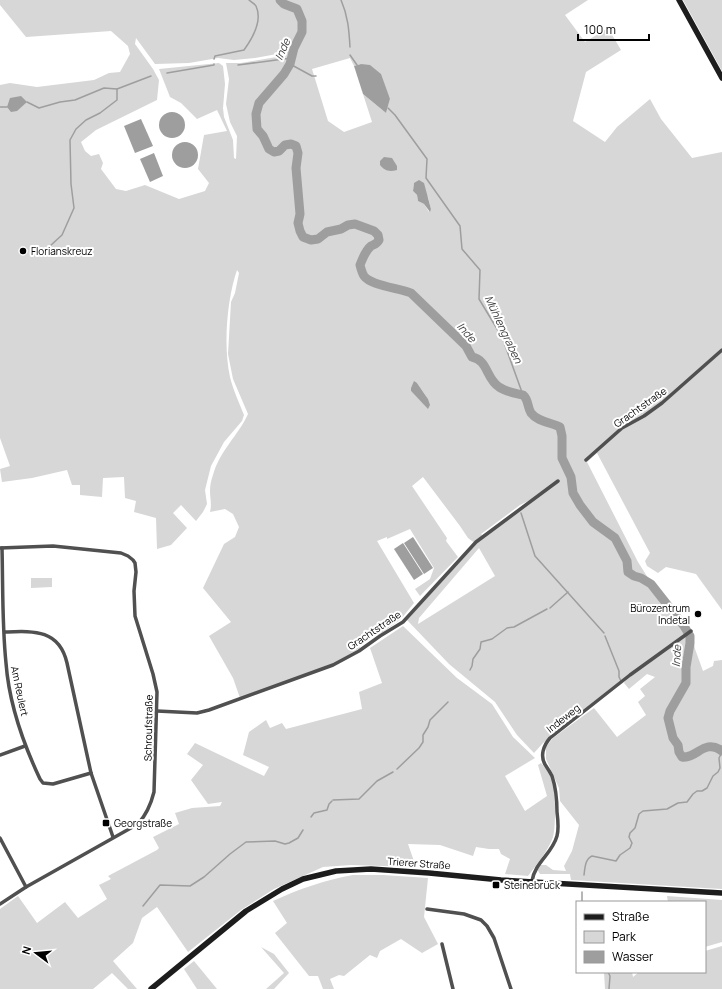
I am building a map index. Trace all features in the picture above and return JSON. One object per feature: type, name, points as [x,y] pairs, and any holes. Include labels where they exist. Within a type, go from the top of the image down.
[{"type":"main road","points":[[679,0],[722,78]]},
{"type":"main road","name":"Trierer Straße","points":[[151,989],[246,911],[282,889],[303,879],[336,871],[371,869],[722,893]]},
{"type":"street","name":"Grachtstraße","points":[[586,460],[622,428],[644,416],[662,403],[722,350]]},
{"type":"street","name":"Grachtstraße","points":[[157,711],[197,713],[209,710],[333,665],[349,656],[403,622],[476,542],[558,481]]},
{"type":"street","name":"Schroufstraße","points":[[0,904],[26,887],[138,824],[145,816],[152,801],[155,780],[157,711],[157,692],[153,674],[135,616],[134,591],[136,572],[133,560],[121,553],[70,547],[53,546],[1,548]]},
{"type":"street","name":"Am Reulert","points":[[1,548],[6,664],[11,697],[25,746],[43,783],[53,784],[91,773]]},
{"type":"street","points":[[5,632],[23,631],[43,634],[53,638],[64,651],[71,677],[91,773],[113,837]]},
{"type":"street","name":"Indeweg","points":[[532,881],[537,867],[552,847],[557,837],[558,828],[556,794],[551,774],[545,764],[543,751],[544,745],[550,738],[630,675],[691,631]]},
{"type":"street","points":[[0,755],[25,746]]},
{"type":"street","points":[[0,838],[26,887]]},
{"type":"street","points":[[427,909],[464,914],[481,920],[487,926],[494,938],[511,989]]},
{"type":"street","points":[[442,944],[453,989]]},
{"type":"green space","points":[[0,0],[588,0],[565,15],[585,42],[608,28],[621,50],[586,72],[573,121],[605,142],[617,127],[650,99],[661,119],[692,158],[722,152],[722,610],[696,574],[666,567],[658,573],[647,566],[645,561],[650,553],[597,453],[587,462],[638,562],[650,581],[656,585],[692,633],[695,649],[703,671],[713,666],[714,661],[722,660],[722,889],[571,880],[570,874],[540,874],[537,869],[540,865],[546,865],[553,870],[566,871],[564,866],[572,851],[579,825],[560,801],[559,788],[546,759],[546,747],[553,738],[594,708],[617,737],[646,715],[638,702],[645,696],[640,689],[655,677],[647,674],[629,689],[624,683],[628,676],[543,743],[534,753],[517,735],[495,702],[449,664],[407,620],[476,544],[468,538],[423,477],[412,486],[447,538],[446,541],[458,557],[420,596],[415,589],[430,579],[434,568],[410,529],[387,539],[387,537],[377,541],[414,603],[401,619],[379,635],[375,630],[357,642],[360,648],[333,664],[240,698],[233,678],[209,636],[231,622],[203,588],[224,544],[235,537],[239,527],[233,514],[225,509],[210,512],[210,485],[216,466],[248,414],[233,379],[228,354],[231,302],[235,293],[239,273],[237,270],[231,295],[227,323],[227,351],[231,382],[244,415],[242,421],[224,442],[211,466],[205,490],[207,504],[203,512],[196,521],[181,505],[173,513],[187,528],[171,545],[157,549],[156,518],[134,512],[136,501],[125,498],[124,477],[103,478],[102,497],[80,495],[80,485],[72,485],[67,470],[32,478],[2,482],[0,469],[10,466],[0,438],[0,85],[10,83],[37,87],[94,80],[109,73],[120,72],[130,54],[128,46],[111,31],[26,37],[0,5]],"holes":[[[136,38],[155,64],[189,63],[218,58],[234,60],[277,54],[277,57],[241,63],[226,63],[229,79],[226,104],[230,122],[237,136],[236,159],[234,158],[233,140],[224,117],[223,108],[225,84],[223,66],[219,63],[159,69],[170,97],[181,103],[197,119],[217,110],[227,131],[204,135],[198,169],[209,183],[205,191],[179,199],[145,185],[126,191],[116,189],[101,169],[103,163],[99,154],[91,156],[85,151],[81,142],[96,130],[157,100],[159,80],[135,44]],[[350,58],[354,66],[361,64],[390,99],[386,113],[363,94],[372,122],[344,132],[328,121],[312,69]],[[414,183],[428,197],[431,209],[429,212],[424,204],[418,201],[417,195],[413,191]],[[417,383],[426,395],[429,402],[428,408],[411,391]],[[538,496],[484,537],[481,534],[520,505]],[[479,548],[495,576],[418,624],[419,618]]]},
{"type":"green space","points":[[683,0],[722,0],[722,71]]},
{"type":"green space","points":[[31,578],[52,578],[52,587],[31,588]]},
{"type":"green space","points":[[403,626],[457,678],[492,704],[513,737],[535,758],[505,776],[525,811],[547,796],[538,765],[541,763],[551,775],[554,787],[555,806],[553,837],[539,862],[528,876],[505,874],[510,859],[501,854],[499,849],[476,847],[473,856],[440,845],[408,844],[416,867],[351,865],[323,867],[274,889],[241,910],[188,952],[157,907],[142,918],[133,943],[113,961],[137,989],[128,989],[112,973],[93,989],[0,989],[0,909],[18,896],[37,923],[65,902],[78,918],[107,899],[99,885],[111,879],[108,876],[157,850],[159,848],[153,837],[179,824],[175,813],[192,808],[220,806],[222,802],[208,804],[191,780],[203,765],[187,754],[195,743],[264,776],[269,767],[243,755],[249,732],[266,720],[270,728],[282,723],[286,729],[362,709],[359,692],[382,683],[370,648]]},
{"type":"green space","points":[[353,875],[428,878],[424,917],[438,944],[422,953],[401,939],[380,951],[377,958],[370,955],[344,976],[339,975],[330,979],[334,989],[323,989],[318,976],[309,976],[275,933],[287,923],[273,901],[312,885]]},
{"type":"green space","points":[[667,896],[722,900],[722,942],[706,947],[706,901],[668,901]]},
{"type":"green space","points":[[722,946],[722,989],[605,989],[604,973],[632,973],[633,977],[638,973],[706,973],[706,951]]},
{"type":"green space","points":[[261,947],[274,954],[289,973],[274,989],[266,989],[284,973]]},
{"type":"green space","points":[[194,961],[217,989],[197,989],[184,969]]},
{"type":"water","points":[[361,64],[370,65],[381,74],[390,99],[386,113],[363,94],[354,66]]},
{"type":"water","points":[[21,96],[27,102],[17,111],[11,112],[7,107],[10,98]]},
{"type":"water","points":[[172,112],[181,116],[185,125],[181,134],[172,138],[163,134],[159,125],[163,116]]},
{"type":"water","points":[[141,119],[153,146],[135,153],[124,126]]},
{"type":"water","points":[[185,142],[194,146],[198,155],[194,164],[185,168],[176,164],[172,155],[176,146]]},
{"type":"water","points":[[154,153],[163,176],[150,182],[140,159]]},
{"type":"water","points":[[384,157],[392,158],[397,166],[397,170],[385,170],[380,165],[380,161]]},
{"type":"water","points":[[419,180],[424,183],[431,209],[430,212],[424,204],[418,201],[417,195],[413,191],[414,183]]},
{"type":"water","points":[[414,381],[428,399],[430,405],[428,409],[411,391]]},
{"type":"water","points":[[413,537],[433,568],[424,574],[404,543]]},
{"type":"water","points":[[403,543],[423,574],[414,580],[394,549]]},
{"type":"waterway","points":[[214,59],[215,56],[244,50],[250,41],[256,30],[258,12],[255,4],[249,0]]},
{"type":"waterway","name":"Inde","points":[[280,0],[284,4],[297,9],[302,21],[302,32],[294,48],[290,64],[284,74],[259,103],[256,114],[257,129],[263,136],[269,149],[274,152],[279,151],[285,145],[291,144],[296,146],[298,153],[296,168],[300,214],[298,223],[303,237],[311,240],[318,239],[327,232],[355,224],[374,231],[378,235],[379,240],[369,248],[362,260],[360,265],[364,276],[373,282],[411,293],[466,346],[472,357],[481,362],[495,384],[505,390],[523,395],[531,413],[534,416],[560,427],[562,436],[562,458],[571,477],[573,493],[580,505],[593,522],[615,538],[627,561],[628,572],[651,584],[684,626],[690,636],[686,667],[686,683],[670,711],[668,718],[673,738],[678,745],[679,752],[682,757],[687,757],[710,747],[722,751]]},
{"type":"waterway","points":[[341,0],[347,17],[350,47]]},
{"type":"waterway","points":[[350,55],[357,65]]},
{"type":"waterway","points":[[238,65],[291,58]]},
{"type":"waterway","points":[[167,73],[214,64]]},
{"type":"waterway","name":"Mühlengraben","points":[[290,64],[312,76],[316,76]]},
{"type":"waterway","points":[[27,102],[39,108],[60,102],[75,100],[104,88],[117,89],[151,76]]},
{"type":"waterway","points":[[46,253],[50,246],[62,235],[74,208],[71,184],[70,140],[76,129],[86,120],[100,113],[117,100],[117,89]]},
{"type":"waterway","points":[[0,107],[7,107]]},
{"type":"waterway","name":"Mühlengraben","points":[[388,108],[395,115],[427,159],[426,178],[460,226],[462,249],[480,270],[479,299],[502,337],[523,395]]},
{"type":"waterway","points":[[521,513],[535,556],[604,633]]},
{"type":"waterway","points":[[550,608],[568,592]]},
{"type":"waterway","points":[[470,670],[473,659],[480,649],[481,642],[492,639],[507,628],[514,627],[547,609]]},
{"type":"waterway","points":[[605,636],[619,671],[621,681]]},
{"type":"waterway","points":[[397,769],[419,748],[423,742],[423,735],[430,720],[448,702]]},
{"type":"waterway","points":[[584,875],[585,867],[590,857],[592,856],[616,861],[620,855],[630,848],[632,843],[629,837],[630,833],[635,828],[639,814],[643,811],[667,809],[678,803],[687,802],[697,791],[702,791],[707,788],[713,776],[720,768],[719,758],[722,752]]},
{"type":"waterway","points":[[333,800],[359,799],[377,781],[393,772]]},
{"type":"waterway","points":[[311,817],[314,813],[327,810],[332,801]]},
{"type":"waterway","points":[[143,906],[160,885],[190,886],[204,877],[246,842],[275,841],[285,844],[298,838],[303,830]]},
{"type":"waterway","points":[[582,892],[582,901]]},
{"type":"waterway","points":[[608,973],[610,976],[609,989]]},
{"type":"place","name":"Florianskreuz","points":[[23,251]]},
{"type":"place","name":"Bürozentrum Indetal","points":[[698,614]]},
{"type":"place","name":"Georgstraße","points":[[106,823]]},
{"type":"place","name":"Steinebrück","points":[[496,885]]}]
